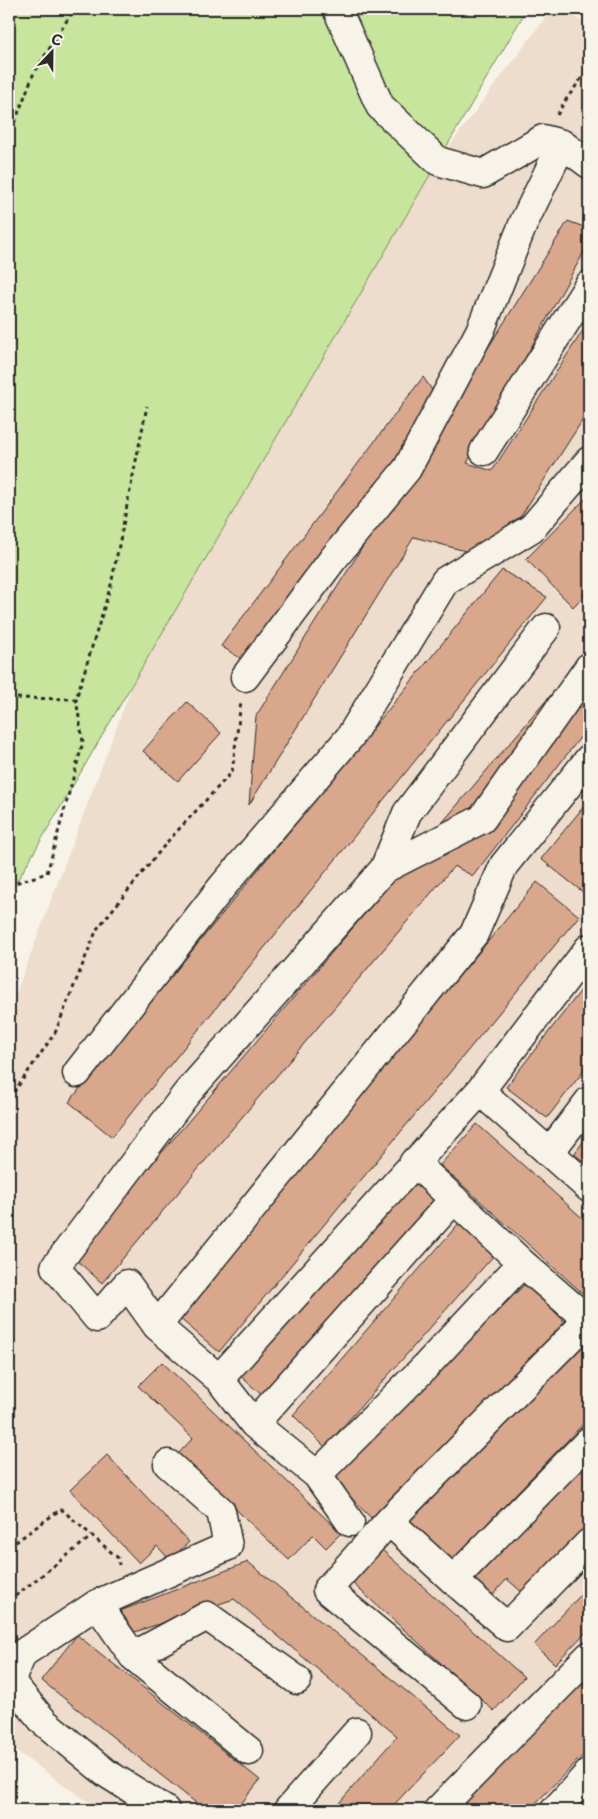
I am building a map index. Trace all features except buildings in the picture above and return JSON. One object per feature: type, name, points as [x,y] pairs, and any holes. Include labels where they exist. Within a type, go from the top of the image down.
[{"type":"lane","points":[[337,9],[380,106],[438,161],[482,174],[552,141]]},
{"type":"lane","points":[[552,141],[589,164]]},
{"type":"lane","points":[[245,677],[333,559],[407,469],[480,331],[524,222],[552,141]]},
{"type":"lane","points":[[484,451],[589,285]]},
{"type":"lane","points":[[77,1073],[222,887],[350,737],[445,581],[532,528],[589,461]]},
{"type":"lane","points":[[350,1522],[317,1475],[254,1424],[219,1379],[157,1326],[127,1284],[97,1318],[55,1267],[188,1093],[384,869],[407,813],[546,628]]},
{"type":"lane","points":[[384,869],[482,819],[589,667]]},
{"type":"lane","points":[[157,1326],[474,934],[504,866],[589,759]]},
{"type":"lane","points":[[219,1379],[480,1091],[589,948]]},
{"type":"lane","points":[[480,1091],[589,1188]]},
{"type":"lane","points":[[549,1153],[589,1101]]},
{"type":"lane","points":[[414,1162],[522,1263],[589,1321],[389,1521],[327,1590],[467,1705]]},
{"type":"lane","points":[[254,1424],[454,1199]]},
{"type":"lane","points":[[317,1475],[425,1368],[522,1263]]},
{"type":"lane","points":[[453,1580],[589,1441]]},
{"type":"lane","points":[[165,1810],[106,1773],[44,1722],[10,1680],[23,1653],[97,1604],[228,1546],[221,1511],[168,1464]]},
{"type":"lane","points":[[389,1521],[508,1627],[589,1543]]},
{"type":"lane","points":[[97,1604],[133,1656],[249,1751]]},
{"type":"lane","points":[[133,1656],[206,1616],[297,1680]]},
{"type":"lane","points":[[438,1810],[589,1656]]},
{"type":"lane","points":[[288,1810],[357,1732]]},
{"type":"lane","points":[[555,1810],[589,1773]]},
{"type":"path","points":[[50,9],[72,14]]},
{"type":"path","points":[[9,136],[33,75],[74,9]]},
{"type":"path","points":[[552,141],[565,101],[589,68]]},
{"type":"path","points":[[9,885],[47,873],[83,742],[76,700],[111,585],[147,406]]},
{"type":"path","points":[[9,1099],[54,1033],[97,929],[168,841],[232,772],[245,677]]},
{"type":"path","points":[[9,698],[76,700]]},
{"type":"path","points":[[9,1547],[61,1509],[118,1558],[121,1594]]},
{"type":"path","points":[[9,1602],[92,1536]]},
{"type":"shaded area","points":[[552,9],[567,9],[589,28],[589,1810],[100,1810],[9,1746],[9,1012],[134,681],[438,161]]},
{"type":"green space","points":[[9,9],[527,9],[9,895]]}]
